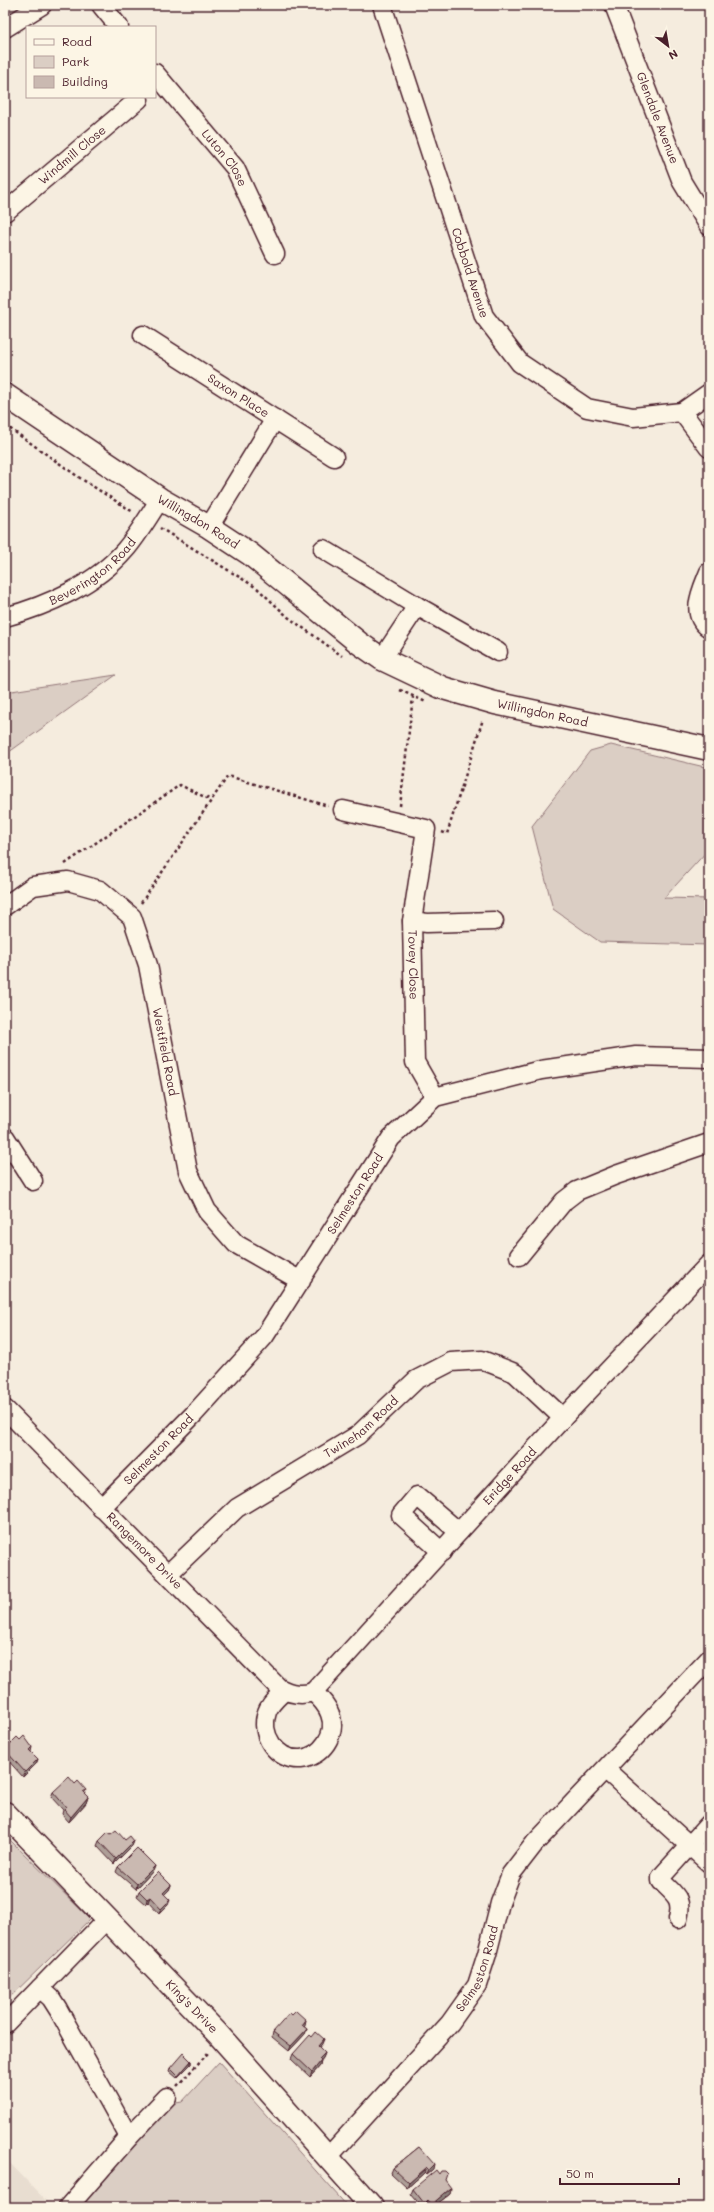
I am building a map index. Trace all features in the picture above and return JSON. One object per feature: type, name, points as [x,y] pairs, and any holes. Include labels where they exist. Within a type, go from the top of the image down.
[{"type":"main road","name":"Willingdon Road","points":[[5,396],[160,499],[210,528],[256,559],[359,644],[382,659],[443,688],[496,703],[709,749]]},
{"type":"main road","name":"King's Drive","points":[[5,1813],[222,2038],[372,2207]]},
{"type":"street","points":[[5,28],[42,5]]},
{"type":"street","points":[[101,5],[117,26]]},
{"type":"street","name":"Cobbold Avenue","points":[[382,5],[484,316],[520,363],[587,408],[633,417],[682,412]]},
{"type":"street","name":"Glendale Avenue","points":[[614,5],[682,182],[709,226]]},
{"type":"street","name":"Luton Close","points":[[156,74],[235,168],[275,254]]},
{"type":"street","name":"Windmill Close","points":[[5,212],[139,99]]},
{"type":"street","name":"Saxon Place","points":[[143,335],[334,457]]},
{"type":"street","points":[[709,393],[682,412],[709,448]]},
{"type":"street","points":[[210,528],[275,418]]},
{"type":"street","name":"Beverington Road","points":[[5,617],[46,603],[78,587],[106,568],[124,551],[160,499]]},
{"type":"street","points":[[323,549],[417,606],[498,652]]},
{"type":"street","points":[[709,572],[697,604],[704,624],[709,628]]},
{"type":"street","points":[[382,659],[417,606]]},
{"type":"street","points":[[343,810],[426,829]]},
{"type":"street","name":"Tovey Close","points":[[426,829],[412,921],[415,1062],[435,1097]]},
{"type":"street","points":[[5,906],[33,886],[68,881],[100,890],[132,917]]},
{"type":"street","name":"Westfield Road","points":[[132,917],[148,965],[188,1171],[197,1191],[207,1211],[236,1244],[301,1281]]},
{"type":"street","points":[[412,921],[427,923],[494,921]]},
{"type":"street","name":"Selmeston Road","points":[[101,1508],[194,1414],[264,1337],[391,1138],[435,1097],[541,1070],[636,1056],[709,1058]]},
{"type":"street","points":[[5,1137],[33,1181]]},
{"type":"street","points":[[519,1256],[564,1201],[577,1191],[616,1175],[709,1143]]},
{"type":"street","name":"Eridge Road","points":[[313,1692],[564,1418],[709,1264]]},
{"type":"street","name":"Twineham Road","points":[[168,1574],[237,1508],[358,1435],[416,1380],[452,1362],[482,1360],[515,1373],[564,1418]]},
{"type":"street","name":"Rangemore Drive","points":[[5,1409],[279,1688],[284,1691]]},
{"type":"street","points":[[442,1552],[401,1515],[417,1496],[459,1532]]},
{"type":"street","name":"Selmeston Road","points":[[328,2157],[450,2023],[477,1985],[488,1954],[500,1902],[511,1874],[535,1844],[709,1659]]},
{"type":"street","points":[[284,1691],[304,1695],[313,1692],[324,1703],[330,1713],[332,1731],[322,1749],[312,1756],[301,1758],[281,1754],[274,1748],[267,1738],[264,1723],[267,1711],[284,1691]]},
{"type":"street","points":[[606,1770],[706,1860]]},
{"type":"street","points":[[678,1919],[680,1909],[679,1899],[661,1881],[661,1877],[689,1844],[709,1824]]},
{"type":"street","points":[[5,2024],[107,1919]]},
{"type":"street","points":[[40,1988],[58,2009],[129,2137]]},
{"type":"street","points":[[68,2207],[129,2137],[167,2097]]},
{"type":"path","points":[[5,425],[80,478],[257,588],[288,617],[343,656]]},
{"type":"path","points":[[394,687],[413,697],[398,823]]},
{"type":"path","points":[[426,829],[447,834],[484,719]]},
{"type":"path","points":[[132,917],[228,776],[343,810]]},
{"type":"path","points":[[59,868],[180,785],[211,800]]},
{"type":"path","points":[[167,2097],[222,2038]]},
{"type":"shaded area","points":[[5,5],[22,5],[5,16]]},
{"type":"shaded area","points":[[5,2158],[52,2207],[5,2207]]},
{"type":"green space","points":[[116,675],[5,755],[5,692]]},
{"type":"green space","points":[[611,745],[709,768],[709,849],[664,898],[709,899],[709,945],[600,942],[553,909],[532,826],[590,751]]},
{"type":"green space","points":[[5,1835],[90,1919],[5,2002]]},
{"type":"green space","points":[[219,2062],[348,2207],[74,2207],[170,2104],[182,2102]]},
{"type":"building","points":[[24,1736],[32,1747],[29,1750],[38,1759],[25,1772],[5,1750],[17,1737],[20,1740]]},
{"type":"building","points":[[69,1777],[75,1784],[78,1781],[86,1790],[83,1792],[88,1797],[71,1817],[64,1809],[66,1807],[53,1792]]},
{"type":"building","points":[[116,1830],[125,1840],[130,1836],[134,1841],[116,1859],[99,1841],[108,1832],[111,1834]]},
{"type":"building","points":[[137,1848],[155,1866],[137,1884],[118,1867]]},
{"type":"building","points":[[158,1872],[171,1885],[163,1893],[170,1900],[161,1909],[150,1897],[147,1899],[139,1891]]},
{"type":"building","points":[[296,2011],[306,2020],[302,2025],[307,2029],[291,2046],[273,2032],[290,2013],[292,2015]]},
{"type":"building","points":[[316,2032],[324,2039],[318,2046],[325,2053],[319,2059],[321,2061],[312,2072],[293,2054],[310,2035],[312,2037]]},
{"type":"building","points":[[183,2053],[191,2061],[178,2076],[170,2068]]},
{"type":"building","points":[[419,2147],[434,2164],[428,2170],[426,2168],[409,2183],[393,2168]]},
{"type":"building","points":[[436,2170],[439,2174],[441,2171],[444,2171],[447,2174],[445,2180],[451,2188],[431,2205],[427,2200],[424,2203],[413,2189]]}]
